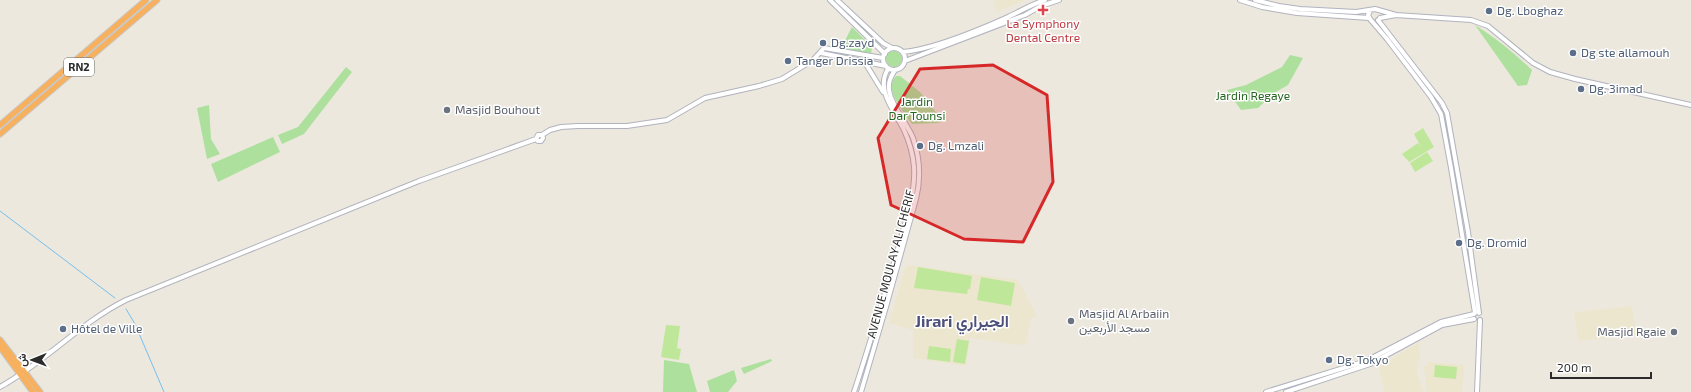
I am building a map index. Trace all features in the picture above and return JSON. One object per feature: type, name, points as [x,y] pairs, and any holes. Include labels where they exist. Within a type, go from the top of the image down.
[{"type":"highway","name":"RN2","points":[[0,125],[146,0]]},
{"type":"highway","name":"RN2","points":[[0,134],[157,0]]},
{"type":"highway","points":[[0,340],[33,392]]},
{"type":"highway","points":[[0,347],[40,392]]},
{"type":"main road","points":[[830,0],[884,56],[887,67],[884,81],[884,93]]},
{"type":"main road","points":[[837,0],[882,43],[903,52],[922,49],[958,36],[1008,17],[1045,0]]},
{"type":"main road","points":[[821,53],[864,61],[895,70],[901,68],[905,62],[1020,17],[1049,3],[1059,0]]},
{"type":"main road","points":[[1240,0],[1262,7],[1297,13],[1370,19],[1379,19],[1396,15]]},
{"type":"main road","points":[[1255,0],[1294,8],[1344,11],[1375,9],[1396,15],[1472,20],[1488,26],[1534,63],[1550,72],[1574,79],[1691,105]]},
{"type":"main road","points":[[1370,10],[1370,19],[1431,97],[1441,114],[1479,336],[1477,392]]},
{"type":"main road","points":[[1379,10],[1379,19],[1442,103],[1447,113],[1469,242],[1476,317]]},
{"type":"main road","points":[[0,387],[22,373],[96,318],[126,300],[448,169],[536,139],[538,142],[541,141],[543,138],[542,135],[555,128],[627,126],[667,120],[705,98],[759,86],[782,79],[814,60],[824,48],[884,56]]},
{"type":"main road","points":[[884,56],[892,48]]},
{"type":"main road","points":[[903,52],[905,62]]},
{"type":"main road","name":"AVENUE MOULAY ALI CHERIF","points":[[854,392],[877,321],[904,228],[914,175],[913,157],[908,139],[884,93],[864,61]]},
{"type":"main road","name":"AVENUE MOULAY ALI CHERIF","points":[[860,392],[886,307],[916,199],[919,181],[918,159],[912,137],[888,90],[890,80],[895,70]]},
{"type":"main road","points":[[1463,241],[1469,242]]},
{"type":"main road","points":[[1266,392],[1366,361],[1441,322],[1476,317]]},
{"type":"main road","points":[[1286,392],[1370,364],[1442,326],[1476,317]]},
{"type":"highlighted area","points":[[993,65],[1047,95],[1053,182],[1023,242],[964,239],[891,205],[878,138],[920,69]]},
{"type":"shaded area","points":[[994,0],[1025,0],[996,12]]},
{"type":"shaded area","points":[[908,265],[1018,280],[1037,316],[1030,319],[1027,343],[1022,345],[970,338],[966,366],[913,358],[913,330],[889,323],[905,268]]},
{"type":"shaded area","points":[[1632,306],[1636,335],[1578,341],[1574,312]]},
{"type":"shaded area","points":[[1419,342],[1420,358],[1417,372],[1423,392],[1384,392],[1379,367]]},
{"type":"shaded area","points":[[1427,362],[1465,365],[1462,392],[1427,392],[1424,367],[1428,366]]},
{"type":"green space","points":[[1475,25],[1505,46],[1532,70],[1527,85],[1518,86]]},
{"type":"green space","points":[[852,27],[872,47],[871,54],[840,50]]},
{"type":"green space","points":[[894,51],[901,56],[902,59],[897,66],[894,67],[887,62],[886,59],[891,52]]},
{"type":"green space","name":"Jardin Regaye","points":[[1290,55],[1303,58],[1288,85],[1274,93],[1258,108],[1241,110],[1227,90],[1246,85],[1282,67]]},
{"type":"green space","points":[[346,67],[352,72],[304,134],[282,144],[278,135],[298,127]]},
{"type":"green space","name":"Jardin Dar Tounsi","points":[[896,76],[900,76],[920,92],[942,120],[939,123],[912,124],[896,101],[893,94],[893,82]]},
{"type":"green space","points":[[209,105],[211,139],[220,154],[207,159],[197,108]]},
{"type":"green space","points":[[1423,128],[1434,147],[1409,162],[1402,154],[1418,143],[1421,147],[1414,134]]},
{"type":"green space","points":[[273,137],[280,152],[218,182],[211,164]]},
{"type":"green space","points":[[1427,152],[1433,161],[1415,172],[1410,163]]},
{"type":"green space","points":[[918,267],[972,276],[970,289],[968,289],[967,294],[914,288]]},
{"type":"green space","points":[[981,277],[1015,283],[1011,306],[977,300]]},
{"type":"green space","points":[[666,325],[680,326],[677,348],[681,349],[679,360],[661,357]]},
{"type":"green space","points":[[957,339],[969,341],[965,364],[953,362]]},
{"type":"green space","points":[[929,346],[951,349],[950,362],[927,359]]},
{"type":"green space","points":[[771,359],[772,361],[744,374],[741,368]]},
{"type":"green space","points":[[664,360],[689,364],[697,392],[663,392]]},
{"type":"green space","points":[[1435,365],[1457,367],[1456,379],[1434,377]]},
{"type":"green space","points":[[734,370],[737,381],[728,392],[710,392],[707,381]]},
{"type":"waterway","points":[[0,211],[115,298]]},
{"type":"waterway","points":[[126,309],[135,324],[164,392]]},
{"type":"place","name":"La Symphony Dental Centre","points":[[1043,10]]},
{"type":"place","name":"Dg. Lboghaz","points":[[1489,11]]},
{"type":"place","name":"Dg.zayd","points":[[823,43]]},
{"type":"place","name":"Dg ste allamouh","points":[[1573,53]]},
{"type":"place","name":"Tanger Drissia","points":[[788,61]]},
{"type":"place","name":"Dg. 3imad","points":[[1581,89]]},
{"type":"place","name":"Masjid Bouhout","points":[[447,110]]},
{"type":"place","name":"Dg. Lmzali","points":[[920,146]]},
{"type":"place","name":"Dg. Dromid","points":[[1459,243]]},
{"type":"place","name":"Masjid Al Arbaiin مسجد الأربعين","points":[[1071,321]]},
{"type":"place","name":"Hôtel de Ville","points":[[63,329]]},
{"type":"place","name":"Masjid Rgaie","points":[[1674,332]]},
{"type":"place","name":"Dg. Tokyo","points":[[1329,360]]},
{"type":"district","name":"Jirari الجيراري","points":[[962,321]]}]
